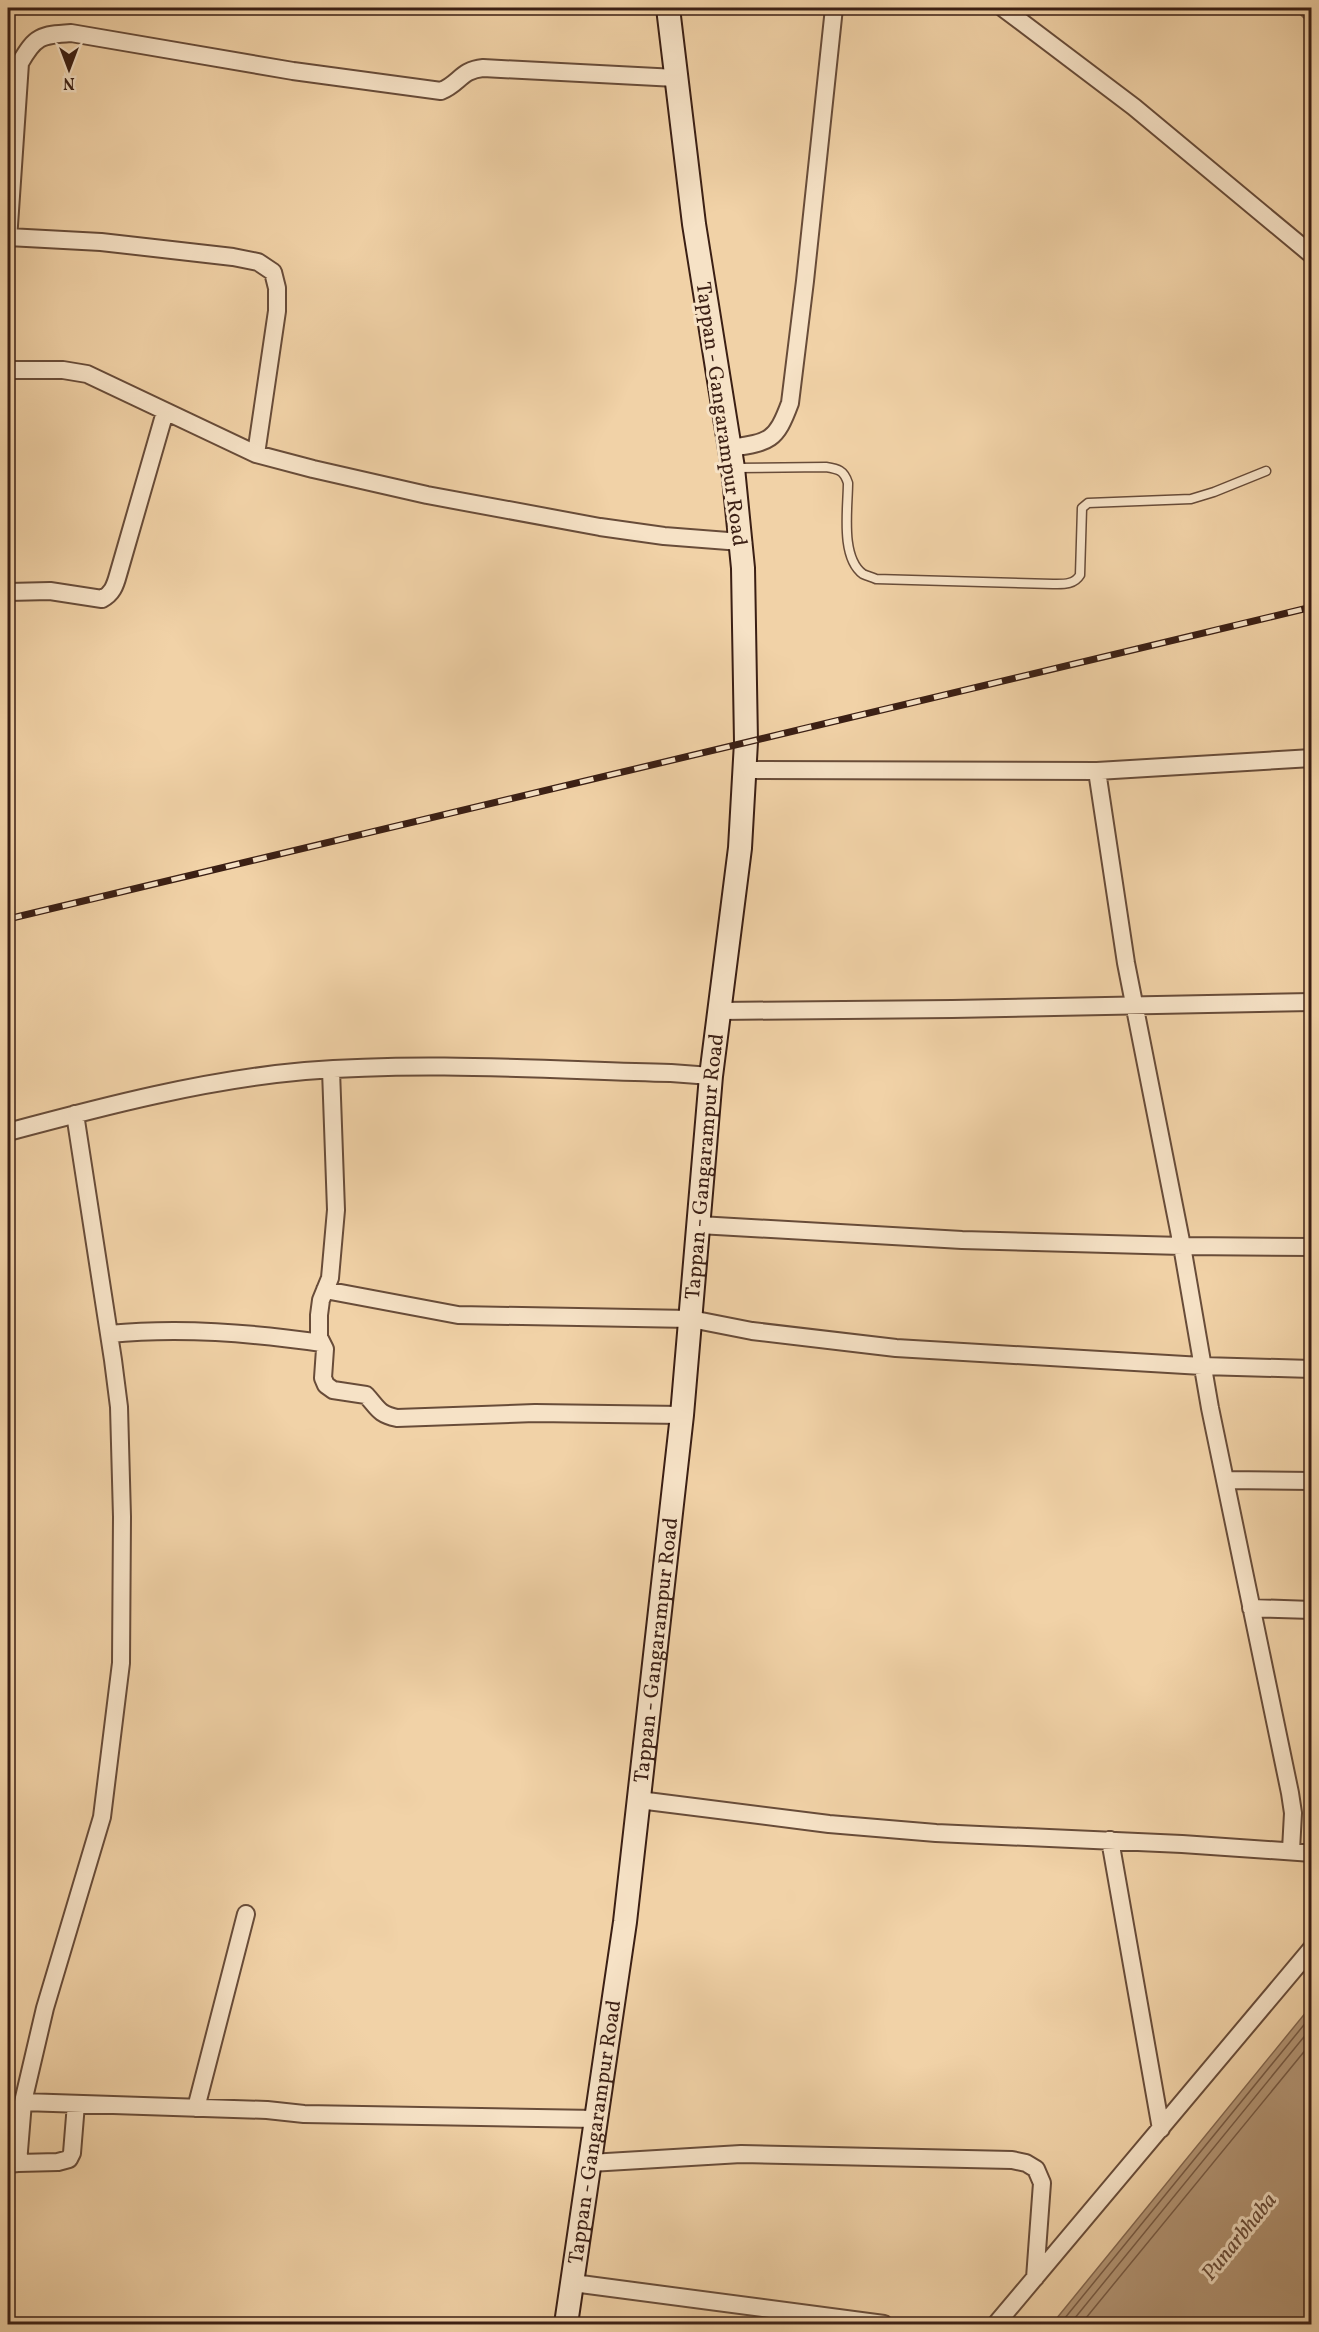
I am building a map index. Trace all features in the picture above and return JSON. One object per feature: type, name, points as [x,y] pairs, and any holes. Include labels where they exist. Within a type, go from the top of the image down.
[{"type":"main road","name":"Tappan - Gangarampur Road","points":[[566,2325],[625,1922],[639,1800],[682,1415],[711,1076],[740,848],[744,770],[746,662],[741,542],[732,458],[694,224],[668,8]]},
{"type":"street","points":[[732,458],[771,438],[783,421],[790,403],[834,8]]},
{"type":"street","points":[[1003,8],[1134,107],[1311,255]]},
{"type":"street","points":[[256,454],[277,311],[277,288],[273,272],[258,262],[233,257],[101,242],[8,239],[20,63],[30,45],[46,35],[71,33],[293,71],[441,91],[450,87],[470,69],[483,68],[676,78]]},
{"type":"street","points":[[8,370],[63,370],[87,374],[256,454],[394,488],[600,527],[664,536],[741,542]]},
{"type":"street","points":[[8,592],[50,591],[102,600],[108,596],[118,575],[165,412]]},
{"type":"street","points":[[744,770],[1097,771],[1311,758]]},
{"type":"street","points":[[1097,771],[1118,917],[1182,1246],[1202,1366],[1290,1793],[1293,1813],[1291,1850]]},
{"type":"street","points":[[719,1011],[1311,1002]]},
{"type":"street","points":[[8,1131],[217,1082],[331,1070],[386,1066],[711,1076]]},
{"type":"street","points":[[331,1070],[336,1210],[330,1278],[318,1315],[319,1337],[325,1349],[323,1378],[326,1385],[333,1390],[366,1395],[375,1408],[385,1415],[416,1418],[535,1413],[682,1415]]},
{"type":"street","points":[[75,1114],[118,1407],[122,1517],[119,1690],[102,1817],[45,2008],[23,2102],[13,2163],[58,2162],[69,2159],[72,2153],[76,2104]]},
{"type":"street","points":[[699,1225],[962,1240],[1311,1247]]},
{"type":"street","points":[[325,1290],[458,1315],[691,1319],[762,1332],[886,1347],[1202,1366],[1311,1369]]},
{"type":"street","points":[[109,1334],[203,1330],[322,1343]]},
{"type":"street","points":[[1225,1480],[1311,1481]]},
{"type":"street","points":[[1251,1608],[1311,1610]]},
{"type":"street","points":[[639,1800],[882,1829],[1291,1850],[1311,1853]]},
{"type":"street","points":[[1110,1840],[1161,2129]]},
{"type":"street","points":[[196,2108],[246,1914]]},
{"type":"street","points":[[996,2325],[1311,1948]]},
{"type":"street","points":[[23,2102],[304,2114],[596,2119]]},
{"type":"street","points":[[590,2163],[741,2154],[1012,2160],[1026,2163],[1036,2169],[1042,2183],[1035,2278]]},
{"type":"street","points":[[573,2283],[884,2325]]},
{"type":"lane","points":[[732,458],[840,470],[846,476],[848,483],[849,552],[863,574],[876,579],[1053,584],[1068,584],[1080,575],[1082,508],[1088,503],[1191,499],[1266,471]]},
{"type":"water","points":[[1294,8],[1311,8],[1311,25]]},
{"type":"water","name":"Punarbhaba","points":[[1311,2006],[1311,2324],[1052,2324]]},
{"type":"railway","points":[[8,919],[1312,607]]}]
